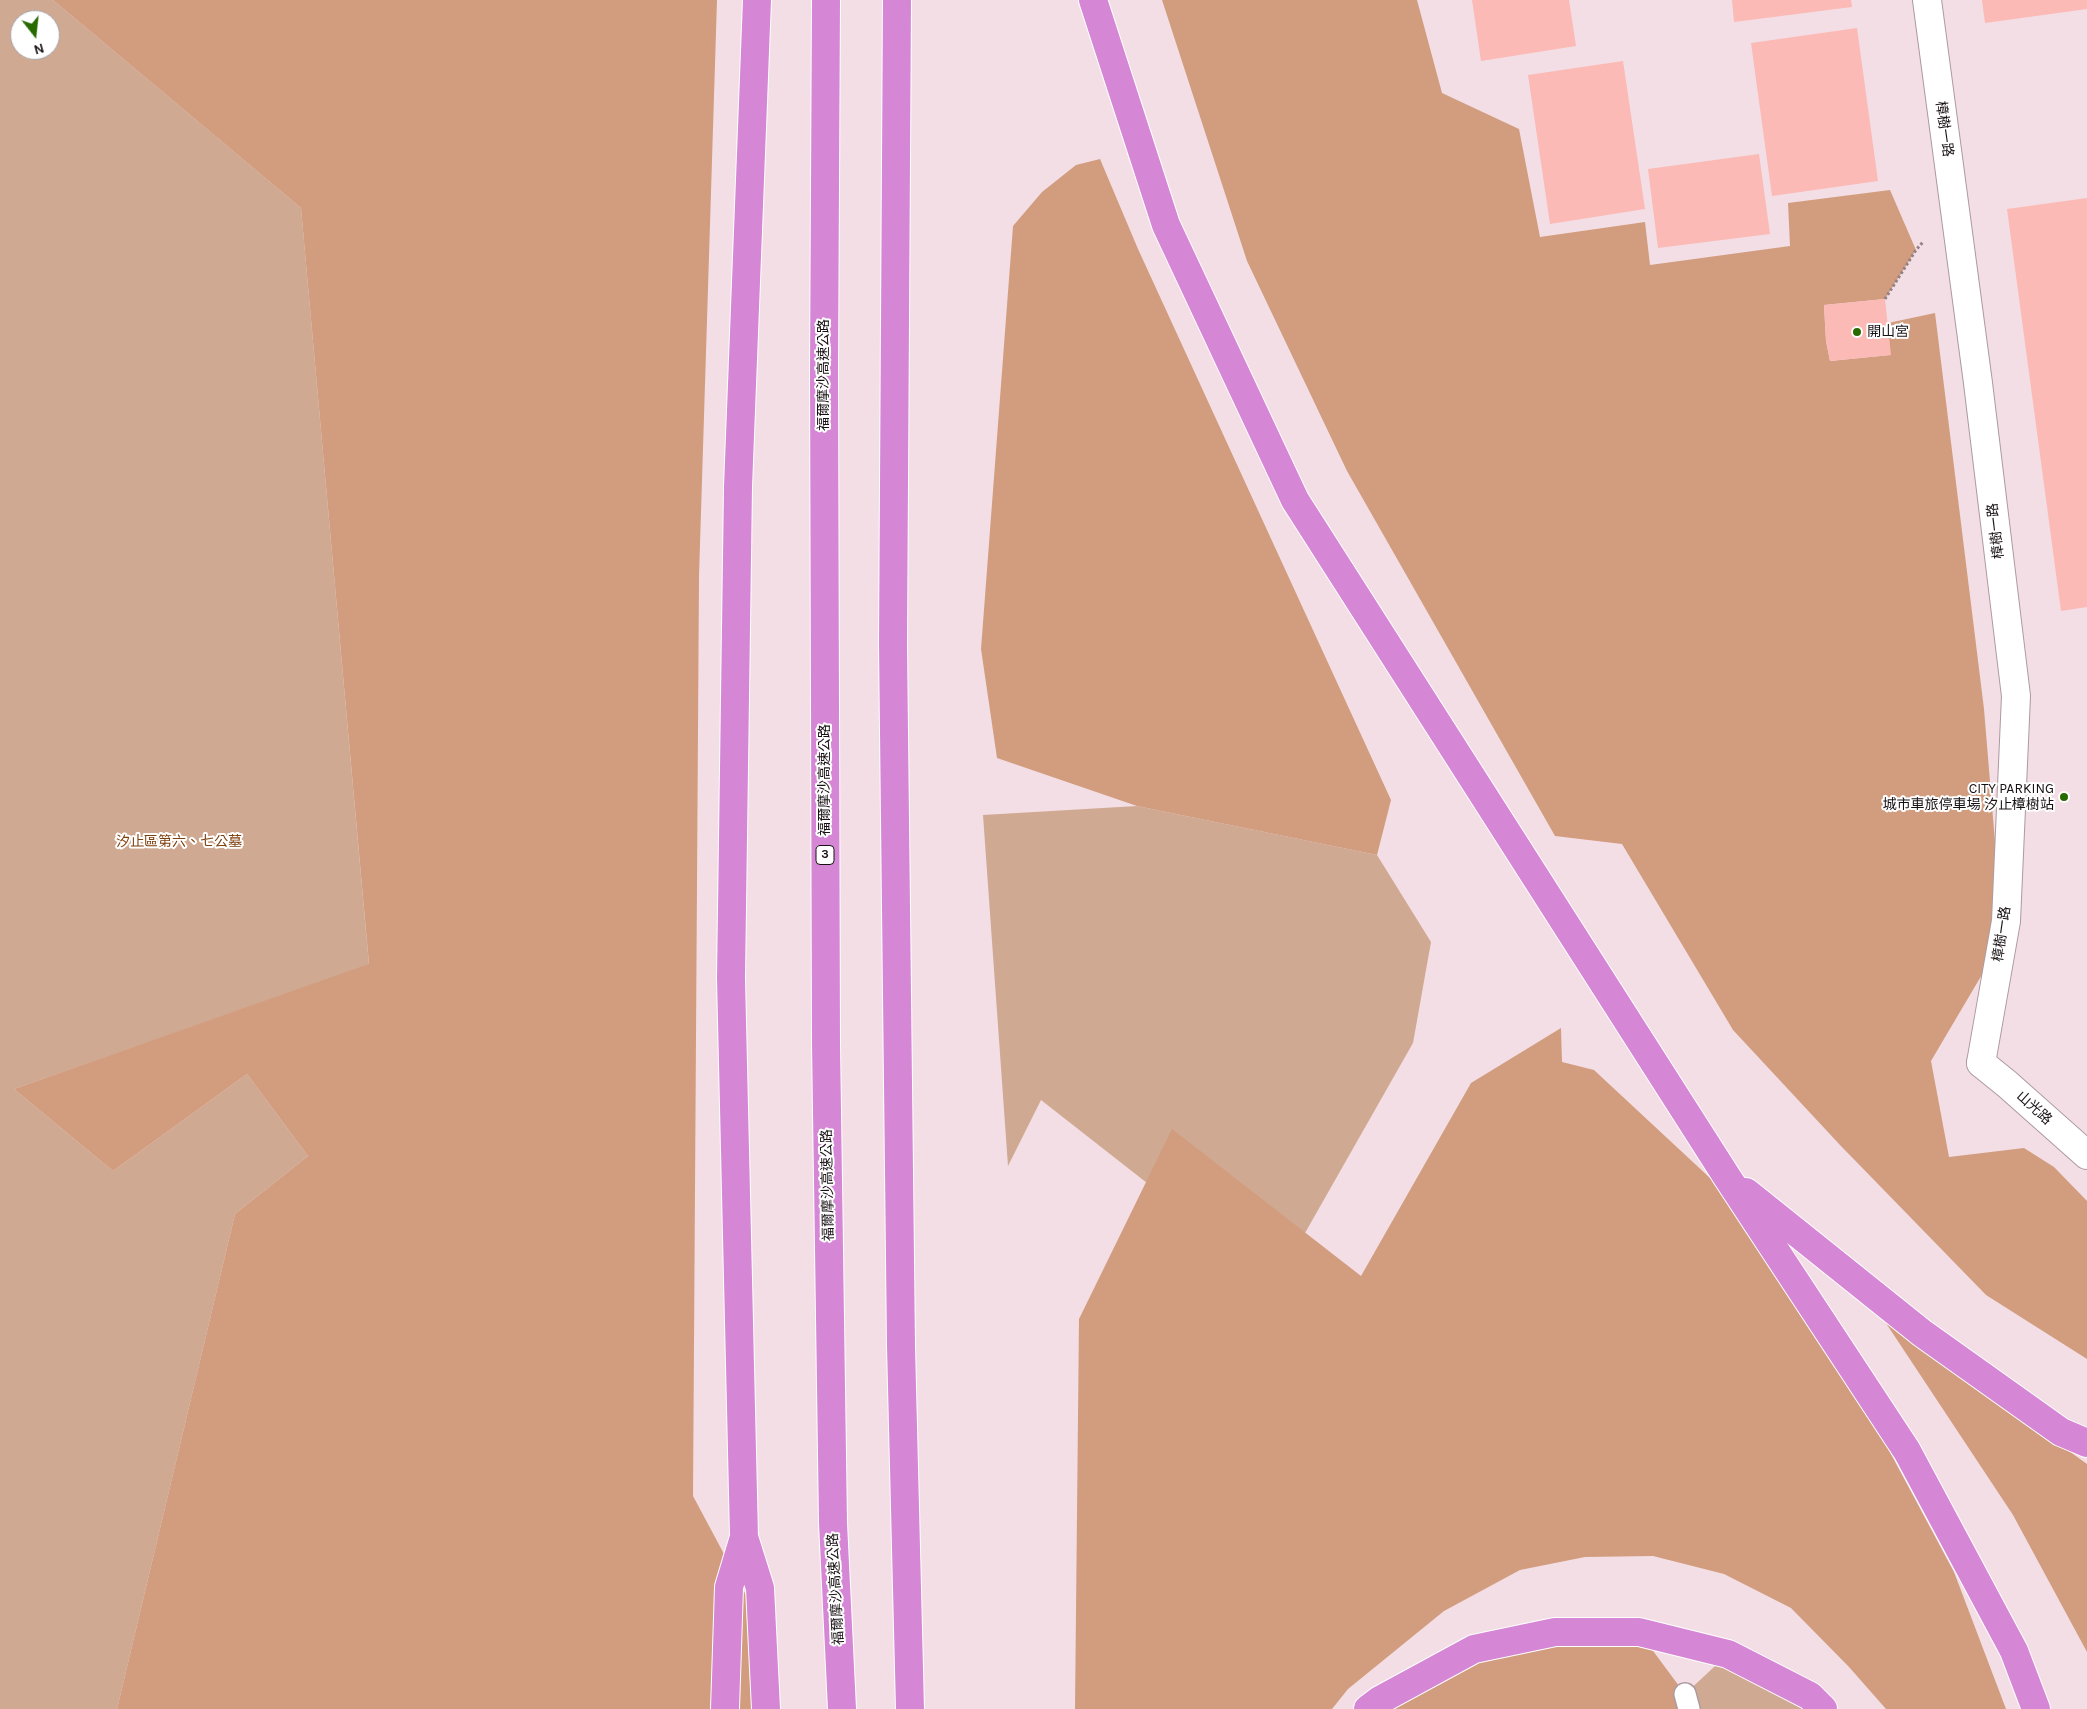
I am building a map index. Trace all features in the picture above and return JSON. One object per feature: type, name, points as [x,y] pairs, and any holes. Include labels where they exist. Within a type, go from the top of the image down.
[{"type":"highway","points":[[756,0],[738,487],[731,978],[744,1536],[760,1588],[766,1709]]},
{"type":"highway","name":"福爾摩沙高速公路","points":[[826,0],[824,410],[826,1043],[833,1523],[842,1709]]},
{"type":"highway","points":[[897,0],[893,644],[901,1346],[910,1709]]},
{"type":"highway","points":[[1093,0],[1166,225],[1296,500],[1727,1177],[1907,1451],[2014,1651],[2036,1709]]},
{"type":"highway","points":[[1727,1177],[1922,1333],[2061,1432],[2087,1443]]},
{"type":"highway","points":[[726,1709],[728,1587],[744,1536]]},
{"type":"highway","points":[[1368,1709],[1380,1700],[1474,1649],[1555,1632],[1639,1632],[1728,1654],[1810,1696],[1823,1709]]},
{"type":"street","name":"樟樹一路","points":[[1927,0],[1978,383],[2016,696],[2006,921],[1981,1063]]},
{"type":"street","name":"山光路","points":[[1981,1063],[2087,1155]]},
{"type":"path","points":[[1885,299],[1916,250],[1955,209]]},
{"type":"green space","name":"汐止區第六、七公墓","points":[[0,0],[53,0],[301,208],[369,965],[14,1089],[113,1171],[247,1074],[308,1156],[235,1214],[117,1709],[0,1709]]},
{"type":"green space","points":[[1137,806],[1377,855],[1431,942],[1413,1043],[1276,1284],[1041,1100],[1008,1166],[983,815]]},
{"type":"green space","points":[[1728,1654],[1823,1709],[1689,1709],[1685,1694]]},
{"type":"shaded area","points":[[53,0],[717,0],[699,576],[693,1496],[747,1597],[752,1709],[117,1709],[235,1214],[308,1156],[247,1074],[113,1171],[14,1089],[369,964],[301,208]]},
{"type":"shaded area","points":[[1162,0],[1417,0],[1442,93],[1519,129],[1540,237],[1645,222],[1650,265],[1790,246],[1788,203],[1890,190],[1916,250],[1885,299],[1824,305],[1826,341],[1830,361],[1890,355],[1888,323],[1935,313],[1984,709],[2003,939],[1931,1061],[1949,1157],[2024,1148],[2054,1167],[2087,1201],[2087,1359],[1986,1295],[1840,1145],[1733,1030],[1622,844],[1555,836],[1347,471],[1247,261]]},
{"type":"shaded area","points":[[1100,159],[1138,249],[1391,800],[1377,855],[1137,806],[997,758],[981,649],[1013,226],[1042,192],[1076,165]]},
{"type":"shaded area","points":[[1561,1028],[1562,1062],[1594,1070],[1724,1191],[1868,1411],[1954,1572],[2006,1709],[1886,1709],[1849,1667],[1791,1608],[1724,1574],[1653,1556],[1585,1557],[1520,1570],[1444,1611],[1348,1689],[1332,1709],[1075,1709],[1079,1319],[1172,1129],[1361,1276],[1471,1083]]},
{"type":"shaded area","points":[[1870,1299],[2026,1420],[2087,1464],[2087,1652],[2013,1515]]},
{"type":"shaded area","points":[[1639,1632],[1685,1694],[1689,1709],[1368,1709],[1474,1649]]},
{"type":"building","points":[[1472,0],[1569,0],[1576,46],[1481,61]]},
{"type":"building","points":[[1732,0],[1851,0],[1852,7],[1734,22]]},
{"type":"building","points":[[1982,0],[2087,0],[2087,9],[1985,23]]},
{"type":"building","points":[[1857,28],[1878,181],[1772,196],[1751,43]]},
{"type":"building","points":[[1623,61],[1645,209],[1550,224],[1528,75]]},
{"type":"building","points":[[1759,154],[1770,234],[1658,248],[1648,169]]},
{"type":"building","points":[[2087,198],[2087,607],[2061,611],[2007,209]]},
{"type":"building","name":"開山宮","points":[[1885,299],[1891,355],[1830,361],[1826,341],[1824,305]]},
{"type":"place","name":"開山宮","points":[[1857,332]]},
{"type":"place","name":"CITY PARKING 城市車旅停車場 汐止樟樹站","points":[[2064,797]]}]
